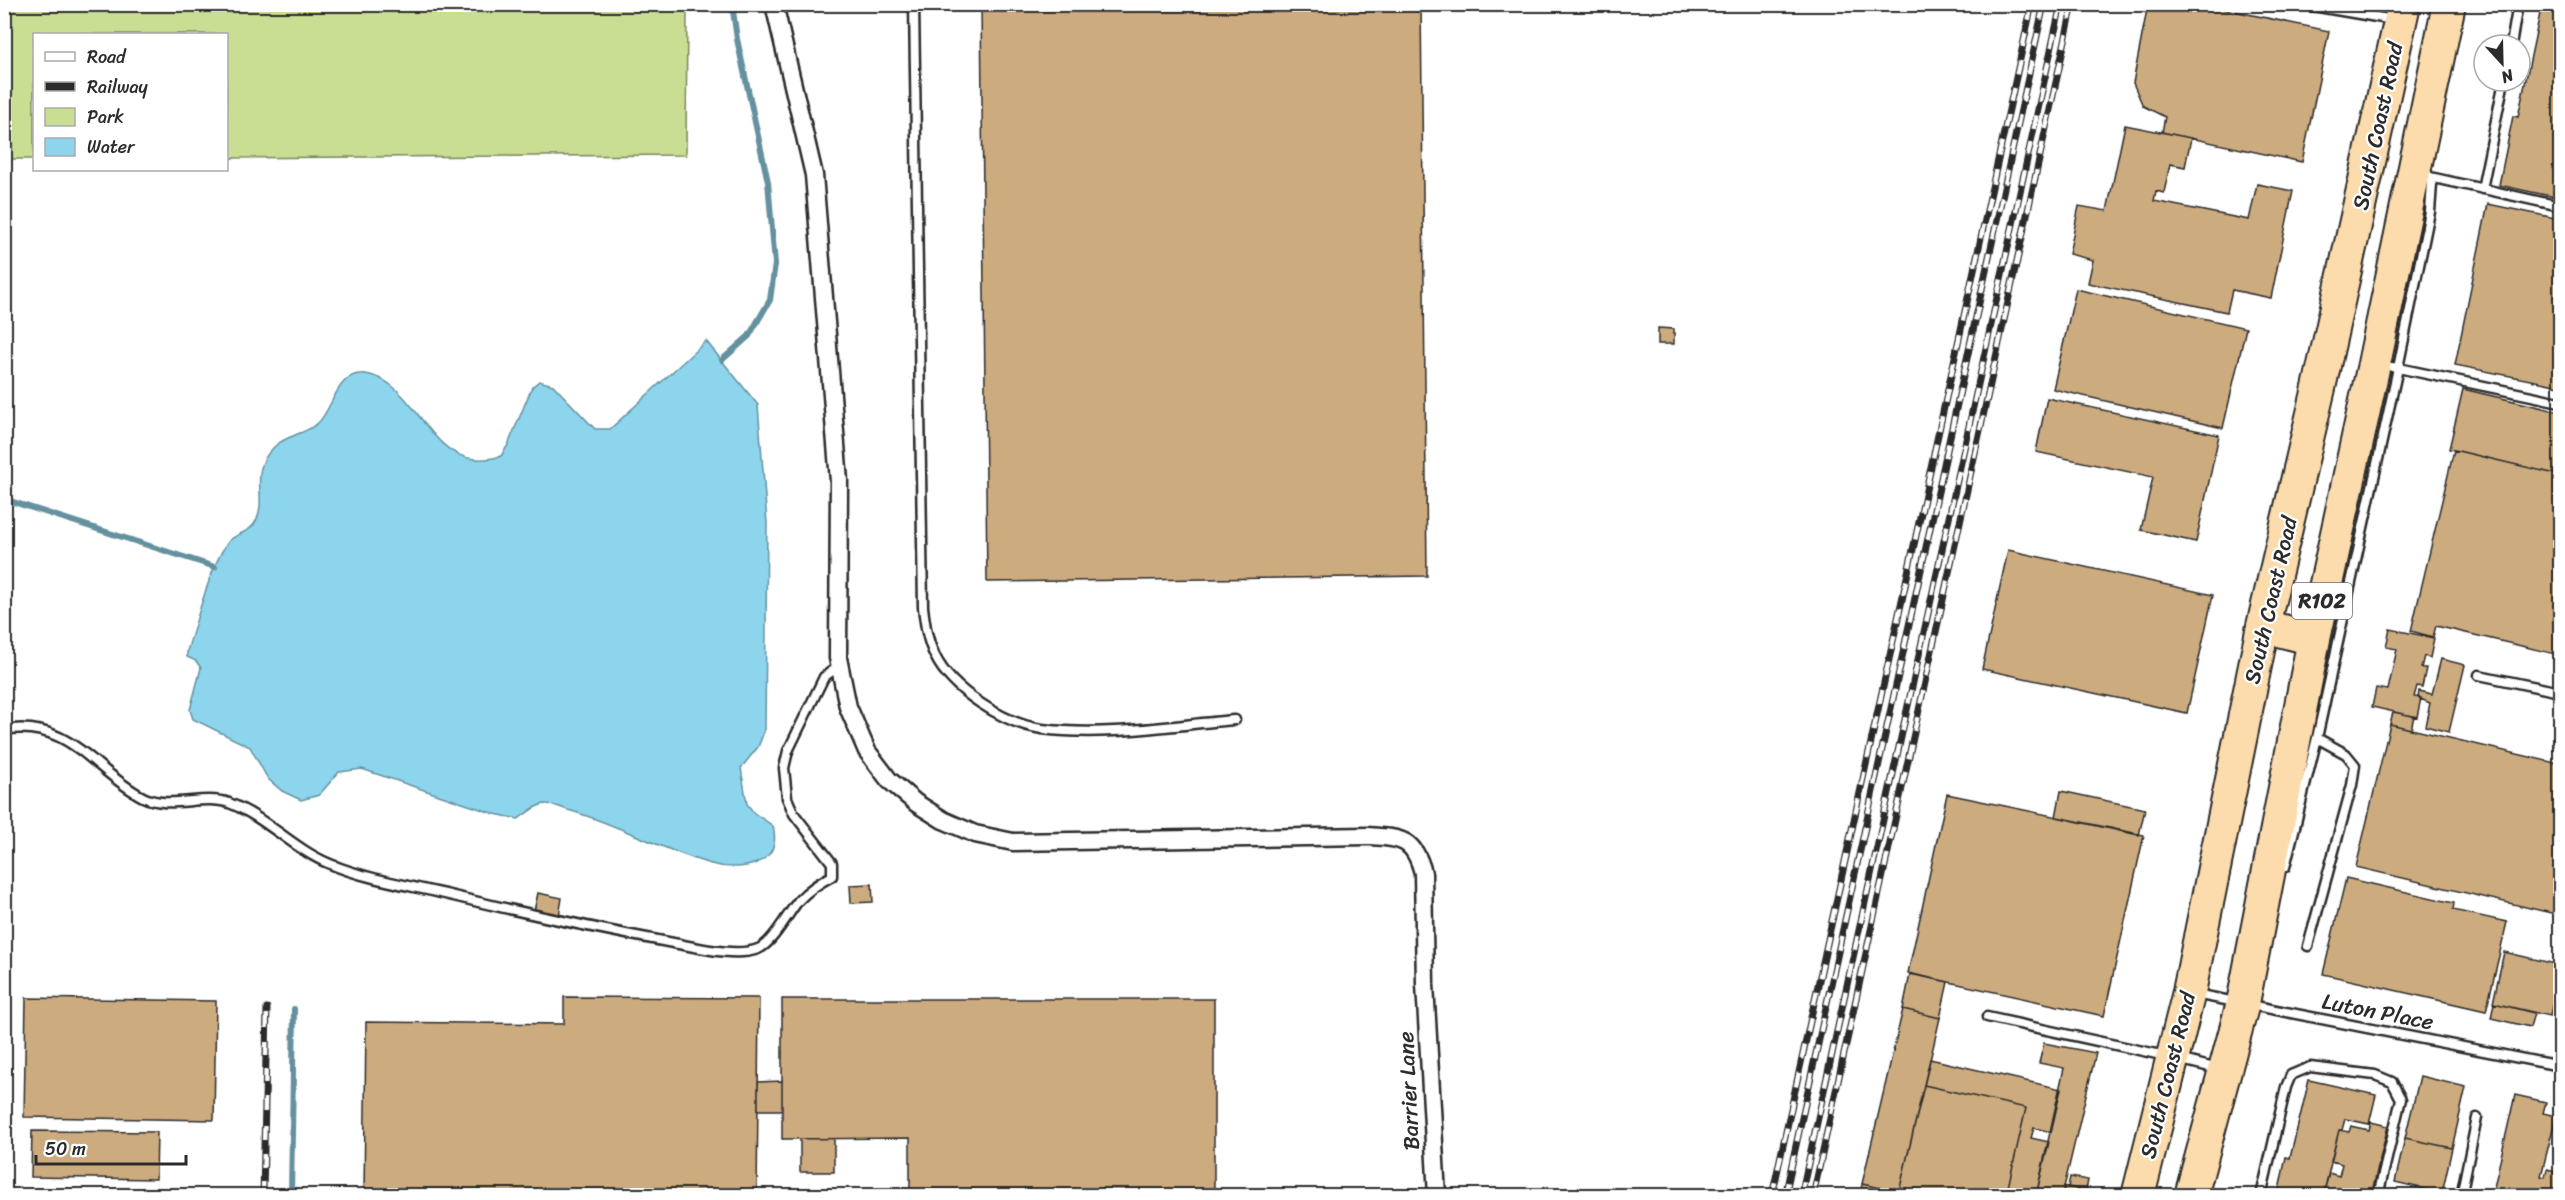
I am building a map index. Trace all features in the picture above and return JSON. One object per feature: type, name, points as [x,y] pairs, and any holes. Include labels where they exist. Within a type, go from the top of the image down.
[{"type":"highway","name":"South Coast Road","points":[[2191,1196],[2224,1071],[2251,1001],[2314,639],[2386,366],[2424,166],[2449,4]]},
{"type":"highway","name":"South Coast Road","points":[[2138,1196],[2189,992],[2263,626],[2319,388],[2402,13]]},
{"type":"highway","points":[[2263,626],[2314,639]]},
{"type":"street","points":[[774,4],[814,175],[839,481],[840,666]]},
{"type":"street","name":"Barrier Lane","points":[[840,666],[848,707],[867,751],[889,780],[916,803],[943,820],[975,834],[1013,842],[1368,836],[1396,838],[1409,844],[1418,856],[1423,873],[1425,984],[1437,1196]]},
{"type":"lane","points":[[914,4],[923,607],[927,635],[936,658],[951,680],[981,703],[1004,717],[1041,729],[1112,730],[1235,720]]},
{"type":"lane","points":[[2301,4],[2402,13]]},
{"type":"lane","points":[[2513,33],[2518,4]]},
{"type":"lane","points":[[2482,189],[2502,93]]},
{"type":"lane","points":[[2424,166],[2482,189],[2560,206]]},
{"type":"lane","points":[[2283,877],[2317,738],[2386,366],[2560,402]]},
{"type":"lane","points":[[4,730],[39,729],[62,737],[121,783],[145,798],[173,802],[227,802],[265,822],[299,848],[329,864],[372,877],[522,913],[645,938],[706,949],[742,952],[760,948],[770,940],[807,893],[814,886],[832,876],[832,863],[794,814],[787,798],[784,768],[788,751],[824,677],[840,666]]},
{"type":"lane","points":[[2479,675],[2560,692]]},
{"type":"lane","points":[[2308,946],[2355,773],[2352,759],[2317,738]]},
{"type":"lane","name":"Luton Place","points":[[2189,992],[2251,1001],[2558,1065]]},
{"type":"lane","points":[[1987,1017],[2171,1057],[2224,1071]]},
{"type":"lane","points":[[2558,1065],[2560,1041]]},
{"type":"lane","points":[[2261,1196],[2286,1087],[2291,1075],[2310,1067],[2375,1075],[2392,1082],[2401,1099],[2378,1196]]},
{"type":"lane","points":[[2461,1196],[2477,1118]]},
{"type":"green space","points":[[4,5],[687,5],[686,155],[228,158],[228,33],[33,33],[33,159],[5,159]]},
{"type":"water","points":[[706,341],[758,405],[767,523],[765,729],[758,747],[741,768],[747,804],[754,813],[773,826],[772,850],[765,858],[746,866],[711,864],[675,852],[605,822],[554,805],[539,806],[518,819],[495,814],[362,769],[339,772],[319,795],[301,800],[282,791],[268,779],[250,747],[193,719],[190,710],[201,668],[196,661],[187,657],[187,651],[216,563],[229,541],[248,530],[257,519],[260,510],[260,474],[266,456],[279,443],[318,423],[348,378],[356,374],[366,374],[385,381],[401,394],[441,442],[457,454],[476,459],[501,456],[508,445],[532,387],[539,381],[553,385],[595,429],[610,429]]},
{"type":"building","points":[[981,4],[1421,4],[1427,576],[987,582]]},
{"type":"building","points":[[2148,4],[2200,4],[2329,31],[2302,162],[2162,132],[2165,117],[2143,106],[2133,83]]},
{"type":"building","points":[[2542,4],[2560,4],[2560,198],[2499,185],[2513,116],[2518,117],[2523,93],[2532,93],[2532,51]]},
{"type":"building","points":[[2125,125],[2191,138],[2185,167],[2170,164],[2164,193],[2156,191],[2154,201],[2249,220],[2257,184],[2293,191],[2271,298],[2232,290],[2227,312],[2088,283],[2093,260],[2069,254],[2079,206],[2107,211]]},
{"type":"building","points":[[2488,204],[2560,219],[2560,386],[2455,365]]},
{"type":"building","points":[[2076,289],[2246,328],[2223,428],[2053,389]]},
{"type":"building","points":[[1658,328],[1674,329],[1674,344],[1658,344]]},
{"type":"building","points":[[2463,389],[2560,412],[2560,475],[2449,449]]},
{"type":"building","points":[[2047,398],[2219,435],[2196,542],[2141,530],[2153,477],[2036,452]]},
{"type":"building","points":[[2454,450],[2560,475],[2560,655],[2436,626],[2433,637],[2411,631]]},
{"type":"building","points":[[2008,550],[2213,595],[2187,713],[1982,669]]},
{"type":"building","points":[[2390,629],[2434,638],[2430,658],[2424,656],[2421,668],[2426,668],[2422,687],[2417,686],[2414,697],[2421,698],[2417,717],[2372,707],[2376,688],[2388,690],[2397,649],[2386,647]]},
{"type":"building","points":[[2441,659],[2465,665],[2449,732],[2425,726],[2430,703],[2418,698],[2419,691],[2432,694]]},
{"type":"building","points":[[2393,712],[2414,716],[2411,729],[2390,724]]},
{"type":"building","points":[[2390,724],[2560,764],[2560,915],[2356,867]]},
{"type":"building","points":[[2061,791],[2145,809],[2139,835],[2056,817]]},
{"type":"building","points":[[1947,794],[2144,835],[2104,1016],[1908,973]]},
{"type":"building","points":[[2346,878],[2454,903],[2453,910],[2507,922],[2486,1011],[2323,974]]},
{"type":"building","points":[[872,884],[873,902],[851,903],[850,885]]},
{"type":"building","points":[[538,893],[562,898],[559,916],[534,911]]},
{"type":"building","points":[[2504,952],[2560,965],[2550,1016],[2493,1003]]},
{"type":"building","points":[[1910,974],[1948,982],[1940,1018],[1903,1009]]},
{"type":"building","points":[[564,997],[759,998],[757,1196],[364,1196],[366,1022],[564,1024]]},
{"type":"building","points":[[26,998],[216,1001],[214,1120],[24,1117]]},
{"type":"building","points":[[782,999],[1214,999],[1214,1196],[910,1196],[910,1138],[782,1139]]},
{"type":"building","points":[[2494,1003],[2534,1013],[2530,1027],[2491,1018]]},
{"type":"building","points":[[1903,1009],[1940,1018],[1899,1192],[1862,1184]]},
{"type":"building","points":[[2044,1043],[2096,1053],[2062,1196],[2036,1196],[2064,1068],[2039,1063]]},
{"type":"building","points":[[1930,1059],[2061,1089],[2051,1132],[2034,1128],[2031,1138],[2049,1142],[2036,1196],[2006,1196],[2026,1108],[1924,1085]]},
{"type":"building","points":[[2420,1076],[2466,1087],[2452,1148],[2405,1138]]},
{"type":"building","points":[[2309,1080],[2376,1095],[2369,1124],[2345,1119],[2342,1130],[2339,1130],[2323,1196],[2281,1196],[2282,1191],[2279,1190],[2286,1157],[2290,1158]]},
{"type":"building","points":[[782,1081],[782,1110],[758,1110],[758,1082]]},
{"type":"building","points":[[1924,1085],[2026,1108],[2006,1196],[1860,1196],[1862,1184],[1899,1192]]},
{"type":"building","points":[[2515,1095],[2546,1102],[2543,1113],[2556,1116],[2541,1176],[2545,1177],[2547,1169],[2560,1172],[2560,1196],[2492,1196]]},
{"type":"building","points":[[2371,1122],[2388,1126],[2371,1196],[2323,1196],[2329,1173],[2339,1176],[2342,1164],[2331,1161],[2339,1130],[2349,1132],[2351,1126],[2369,1130]]},
{"type":"building","points":[[32,1131],[157,1132],[156,1179],[31,1177]]},
{"type":"building","points":[[2405,1138],[2452,1148],[2442,1193],[2395,1182]]},
{"type":"building","points":[[800,1139],[834,1139],[834,1172],[800,1172]]},
{"type":"building","points":[[2070,1177],[2088,1180],[2086,1191],[2068,1187]]},
{"type":"building","points":[[2064,1186],[2089,1192],[2088,1196],[2062,1196]]},
{"type":"building","points":[[2394,1189],[2422,1196],[2393,1196]]},
{"type":"building","points":[[910,1190],[910,1196],[874,1196],[874,1191]]},
{"type":"waterway","points":[[722,360],[749,336],[770,300],[775,264],[768,182],[737,39],[732,4]]},
{"type":"waterway","points":[[4,499],[215,567]]},
{"type":"waterway","points":[[291,1196],[294,1009]]},
{"type":"railway","points":[[1772,1196],[2032,4]]},
{"type":"railway","points":[[1785,1196],[2044,4]]},
{"type":"railway","points":[[1801,1196],[2061,4]]},
{"type":"railway","points":[[1813,1196],[2073,4]]},
{"type":"railway","points":[[263,1196],[267,1008]]}]
